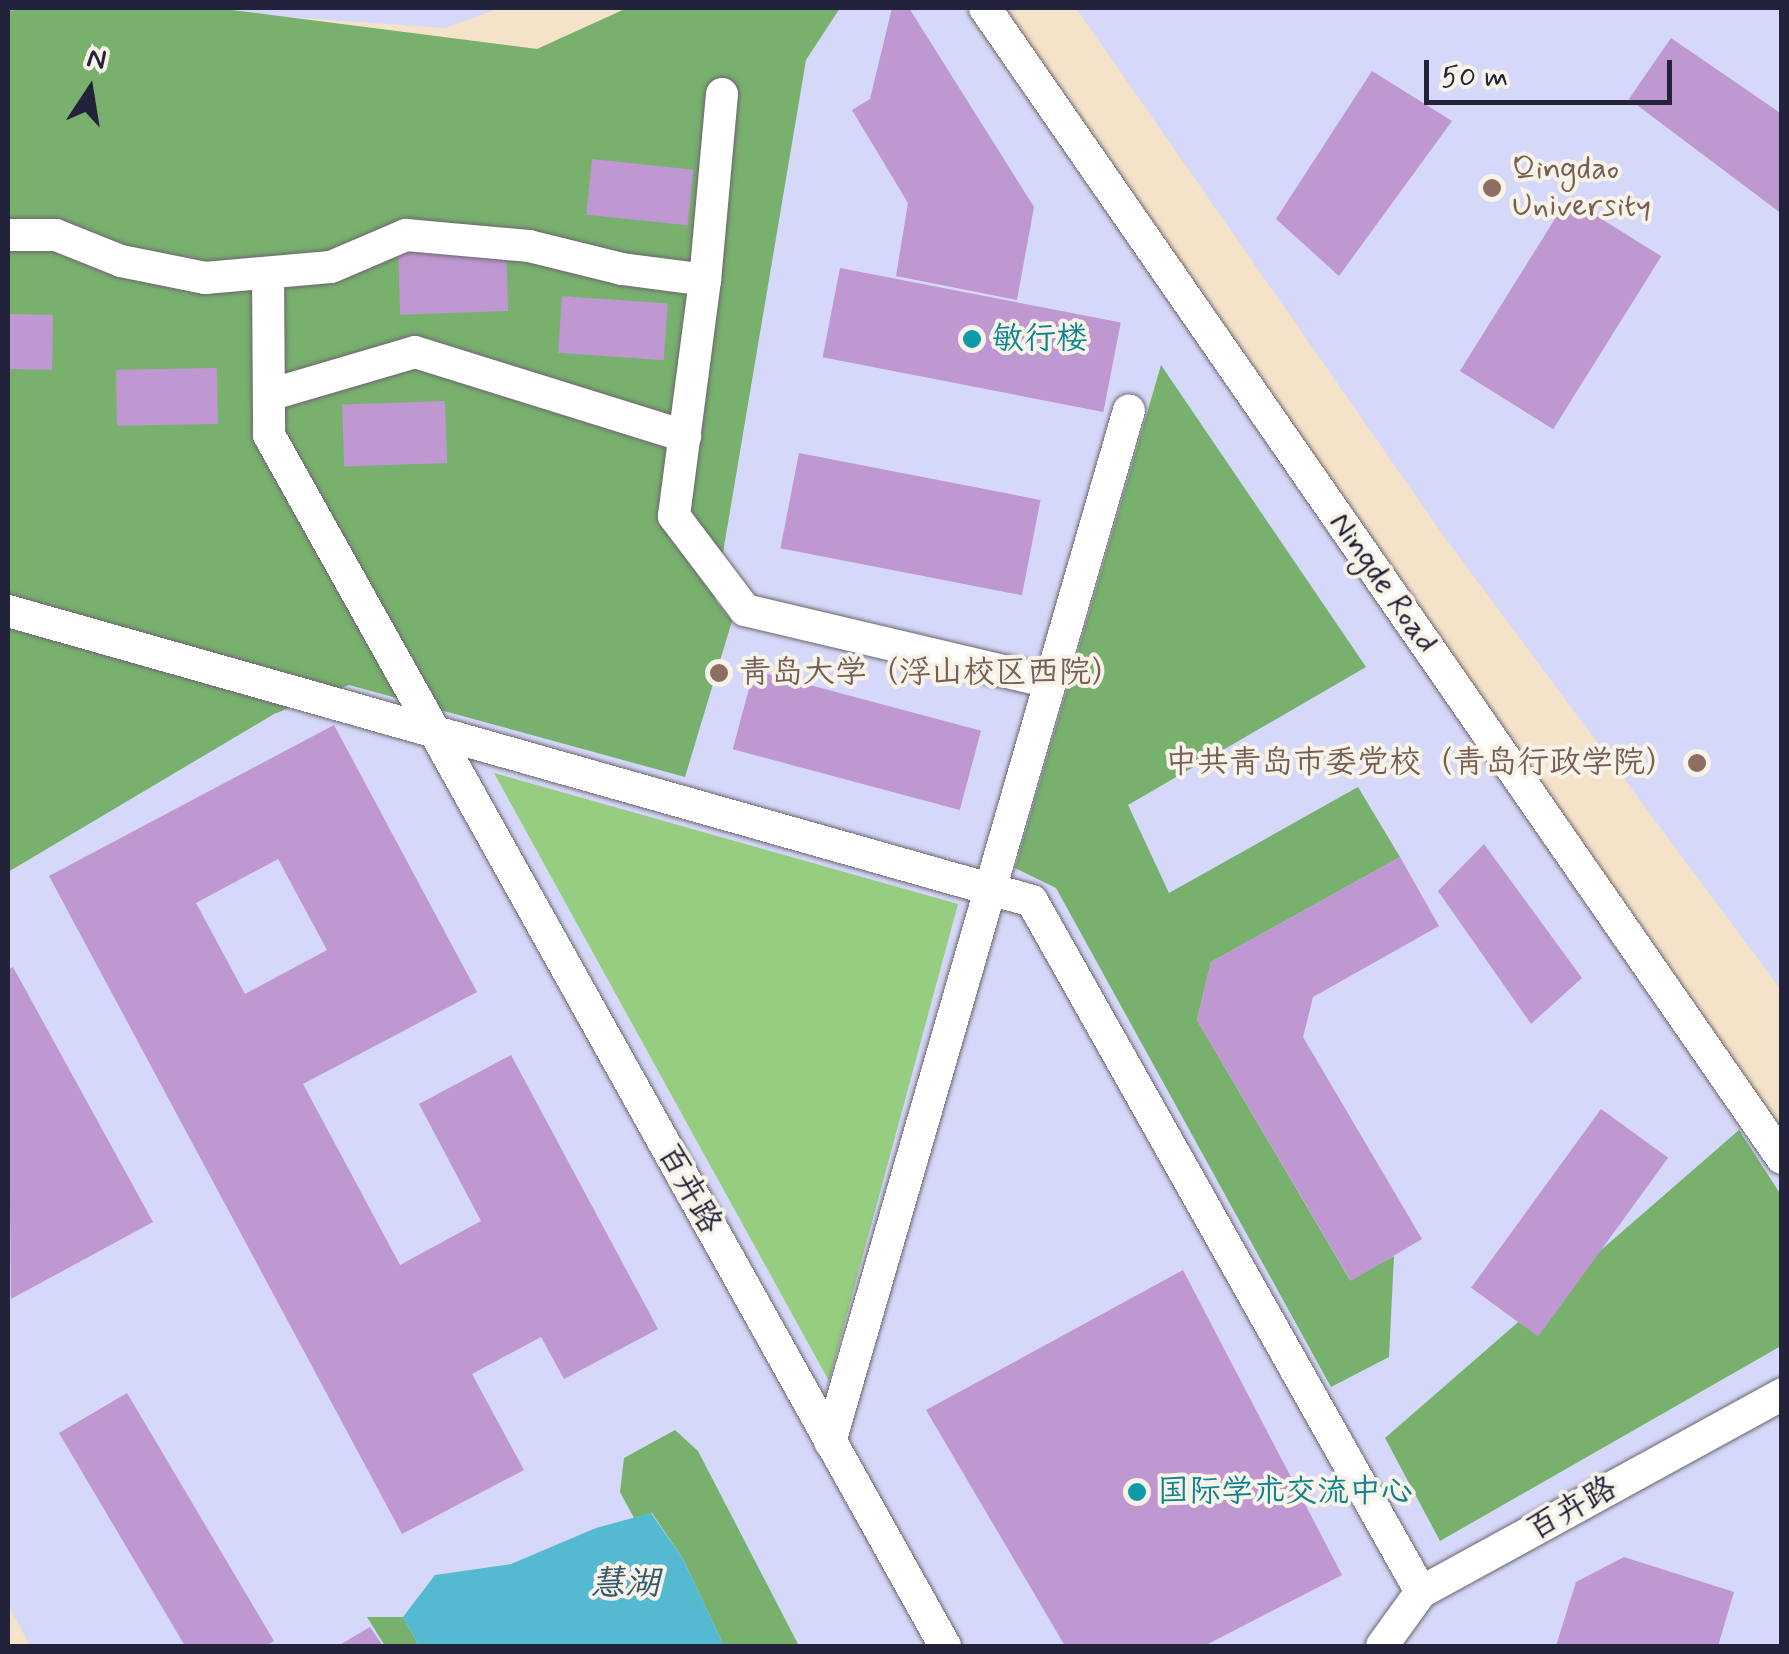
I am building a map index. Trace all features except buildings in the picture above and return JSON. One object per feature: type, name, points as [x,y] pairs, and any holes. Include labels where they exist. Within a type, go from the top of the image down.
[{"type":"street","name":"Ningde Road","points":[[985,8],[1782,1158]]},
{"type":"street","points":[[722,94],[705,280],[674,516],[745,610],[1050,682]]},
{"type":"street","points":[[8,235],[56,235],[121,261],[205,278],[330,267],[406,235],[529,246],[622,270],[705,280]]},
{"type":"street","name":"百卉路","points":[[268,274],[269,435],[945,1646]]},
{"type":"street","points":[[268,395],[415,352],[685,436]]},
{"type":"street","points":[[830,1442],[1128,410]]},
{"type":"street","points":[[8,611],[1032,901],[1421,1592]]},
{"type":"street","name":"百卉路","points":[[1382,1646],[1421,1592],[1782,1394]]},
{"type":"shaded area","name":"青岛大学（浮山校区西院）","points":[[8,8],[147,8],[270,171],[637,8],[964,8],[1781,1175],[1781,1646],[30,1646],[8,1604]]},
{"type":"shaded area","points":[[209,8],[500,8],[445,28],[215,12]]},
{"type":"shaded area","name":"Qingdao University","points":[[1076,8],[1781,8],[1781,990],[1443,535]]},
{"type":"green space","points":[[216,8],[537,49],[627,8],[840,8],[806,60],[715,600],[732,621],[685,777],[349,685],[274,714],[8,872],[8,11]]},
{"type":"green space","points":[[1161,365],[1366,667],[1128,805],[1169,893],[1358,787],[1400,857],[1211,962],[1197,1020],[1350,1280],[1394,1256],[1389,1357],[1331,1387],[1056,888],[1015,868]]},
{"type":"green space","points":[[494,773],[958,904],[829,1381]]},
{"type":"green space","points":[[1739,1130],[1781,1195],[1781,1346],[1440,1541],[1385,1438]]},
{"type":"green space","points":[[675,1430],[698,1451],[799,1646],[724,1646],[683,1559],[652,1513],[634,1518],[620,1492],[624,1458]]},
{"type":"green space","points":[[367,1617],[403,1617],[419,1646],[385,1646]]},
{"type":"water","name":"慧湖","points":[[651,1513],[683,1559],[724,1646],[419,1646],[403,1617],[435,1575],[511,1564],[596,1528]]},
{"type":"place","name":"Qingdao University","points":[[1492,188]]},
{"type":"place","name":"敏行楼","points":[[972,339]]},
{"type":"place","name":"青岛大学（浮山校区西院）","points":[[719,673]]},
{"type":"place","name":"中共青岛市委党校（青岛行政学院）","points":[[1697,763]]},
{"type":"place","name":"国际学术交流中心","points":[[1137,1492]]}]
